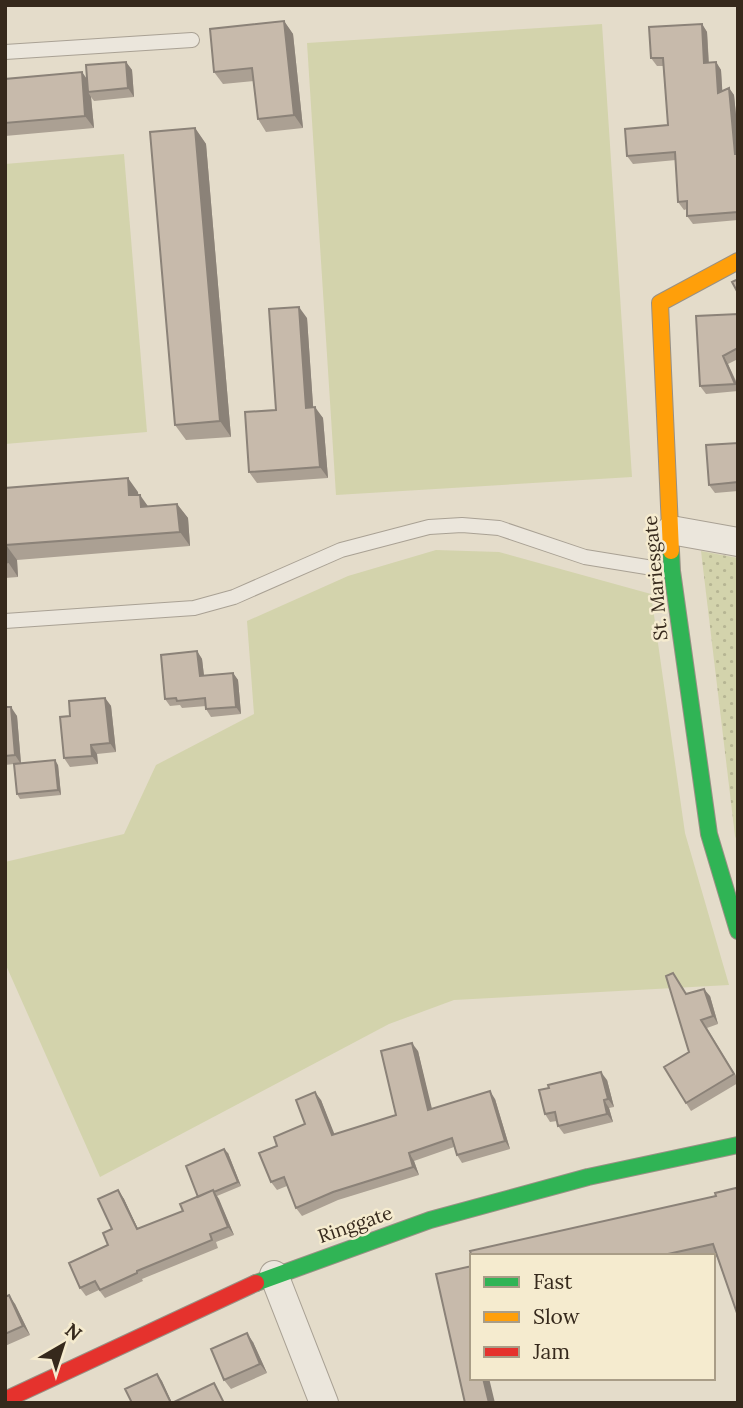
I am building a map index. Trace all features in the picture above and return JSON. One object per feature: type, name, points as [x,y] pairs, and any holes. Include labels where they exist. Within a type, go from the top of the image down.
[{"type":"street","name":"St. Mariesgate","points":[[738,261],[660,303],[672,571],[709,834],[738,931]]},
{"type":"street","points":[[671,530],[738,542]]},
{"type":"street","name":"Ringgate","points":[[5,1400],[274,1275],[430,1220],[589,1177],[738,1145]]},
{"type":"street","points":[[274,1275],[324,1403]]},
{"type":"lane","points":[[5,52],[192,40]]},
{"type":"lane","points":[[5,621],[194,608],[234,597],[341,550],[429,527],[462,525],[499,528],[585,557],[672,571]]},
{"type":"green space","points":[[602,24],[632,477],[336,495],[307,43]]},
{"type":"green space","points":[[124,154],[147,432],[5,444],[5,164]]},
{"type":"green space","points":[[436,550],[499,552],[651,594],[685,833],[729,985],[454,1000],[389,1024],[100,1177],[5,963],[5,862],[124,834],[156,765],[254,714],[247,621],[348,576]]},
{"type":"green space","points":[[701,551],[738,558],[738,844],[735,836]]},
{"type":"building","points":[[284,21],[294,115],[258,119],[252,68],[214,72],[210,29]]},
{"type":"building","points":[[702,24],[704,63],[716,62],[718,93],[729,88],[735,154],[738,154],[738,212],[687,216],[687,201],[678,202],[675,152],[627,156],[625,129],[668,125],[663,58],[651,58],[649,27]]},
{"type":"building","points":[[126,62],[128,88],[88,92],[86,65]]},
{"type":"building","points":[[82,72],[85,116],[5,123],[5,79]]},
{"type":"building","points":[[195,128],[220,421],[175,425],[150,132]]},
{"type":"building","points":[[738,279],[738,293],[732,282]]},
{"type":"building","points":[[299,307],[306,408],[315,407],[320,467],[249,472],[245,412],[276,410],[269,309]]},
{"type":"building","points":[[738,314],[738,348],[723,356],[735,384],[700,386],[696,316]]},
{"type":"building","points":[[738,443],[738,482],[709,485],[706,445]]},
{"type":"building","points":[[128,478],[129,495],[140,495],[141,507],[177,504],[180,532],[6,545],[8,562],[5,563],[5,488]]},
{"type":"building","points":[[197,651],[200,676],[233,673],[236,707],[206,709],[205,698],[177,701],[176,698],[165,699],[161,655]]},
{"type":"building","points":[[105,698],[110,743],[91,745],[92,756],[64,758],[60,717],[70,716],[69,701]]},
{"type":"building","points":[[5,707],[11,707],[15,755],[5,756]]},
{"type":"building","points":[[55,760],[58,790],[17,794],[14,764]]},
{"type":"building","points":[[673,973],[686,994],[704,989],[713,1016],[701,1020],[734,1074],[686,1103],[664,1067],[689,1052],[666,976]]},
{"type":"building","points":[[412,1043],[428,1110],[490,1091],[505,1141],[457,1155],[452,1138],[409,1153],[413,1167],[333,1192],[296,1208],[284,1177],[271,1182],[259,1153],[277,1146],[274,1137],[305,1124],[296,1100],[315,1092],[332,1135],[396,1115],[381,1051]]},
{"type":"building","points":[[601,1072],[608,1099],[604,1100],[607,1114],[558,1126],[555,1112],[545,1114],[539,1090],[549,1088],[548,1085]]},
{"type":"building","points":[[224,1149],[238,1182],[198,1197],[186,1166]]},
{"type":"building","points":[[736,1188],[738,1191],[738,1316],[713,1244],[668,1254],[471,1254],[470,1251],[716,1196],[715,1193]]},
{"type":"building","points":[[118,1190],[137,1229],[183,1211],[180,1204],[213,1190],[228,1227],[210,1234],[212,1240],[137,1271],[100,1290],[95,1281],[80,1288],[69,1263],[108,1245],[103,1233],[112,1229],[98,1199]]},
{"type":"building","points":[[470,1266],[470,1380],[483,1380],[489,1403],[465,1403],[436,1274]]},
{"type":"building","points":[[9,1295],[23,1326],[5,1334],[5,1297]]},
{"type":"building","points":[[247,1333],[260,1364],[224,1380],[211,1349]]},
{"type":"building","points":[[157,1374],[171,1403],[132,1403],[125,1389]]},
{"type":"building","points":[[214,1383],[224,1403],[172,1403]]},
{"type":"traffic: fast","points":[[671,551],[709,834],[738,931]]},
{"type":"traffic: fast","points":[[256,1283],[430,1220],[588,1177],[738,1145]]},
{"type":"traffic: slow","points":[[671,551],[660,303],[738,261]]},
{"type":"traffic: jam","points":[[5,1400],[256,1283]]}]
